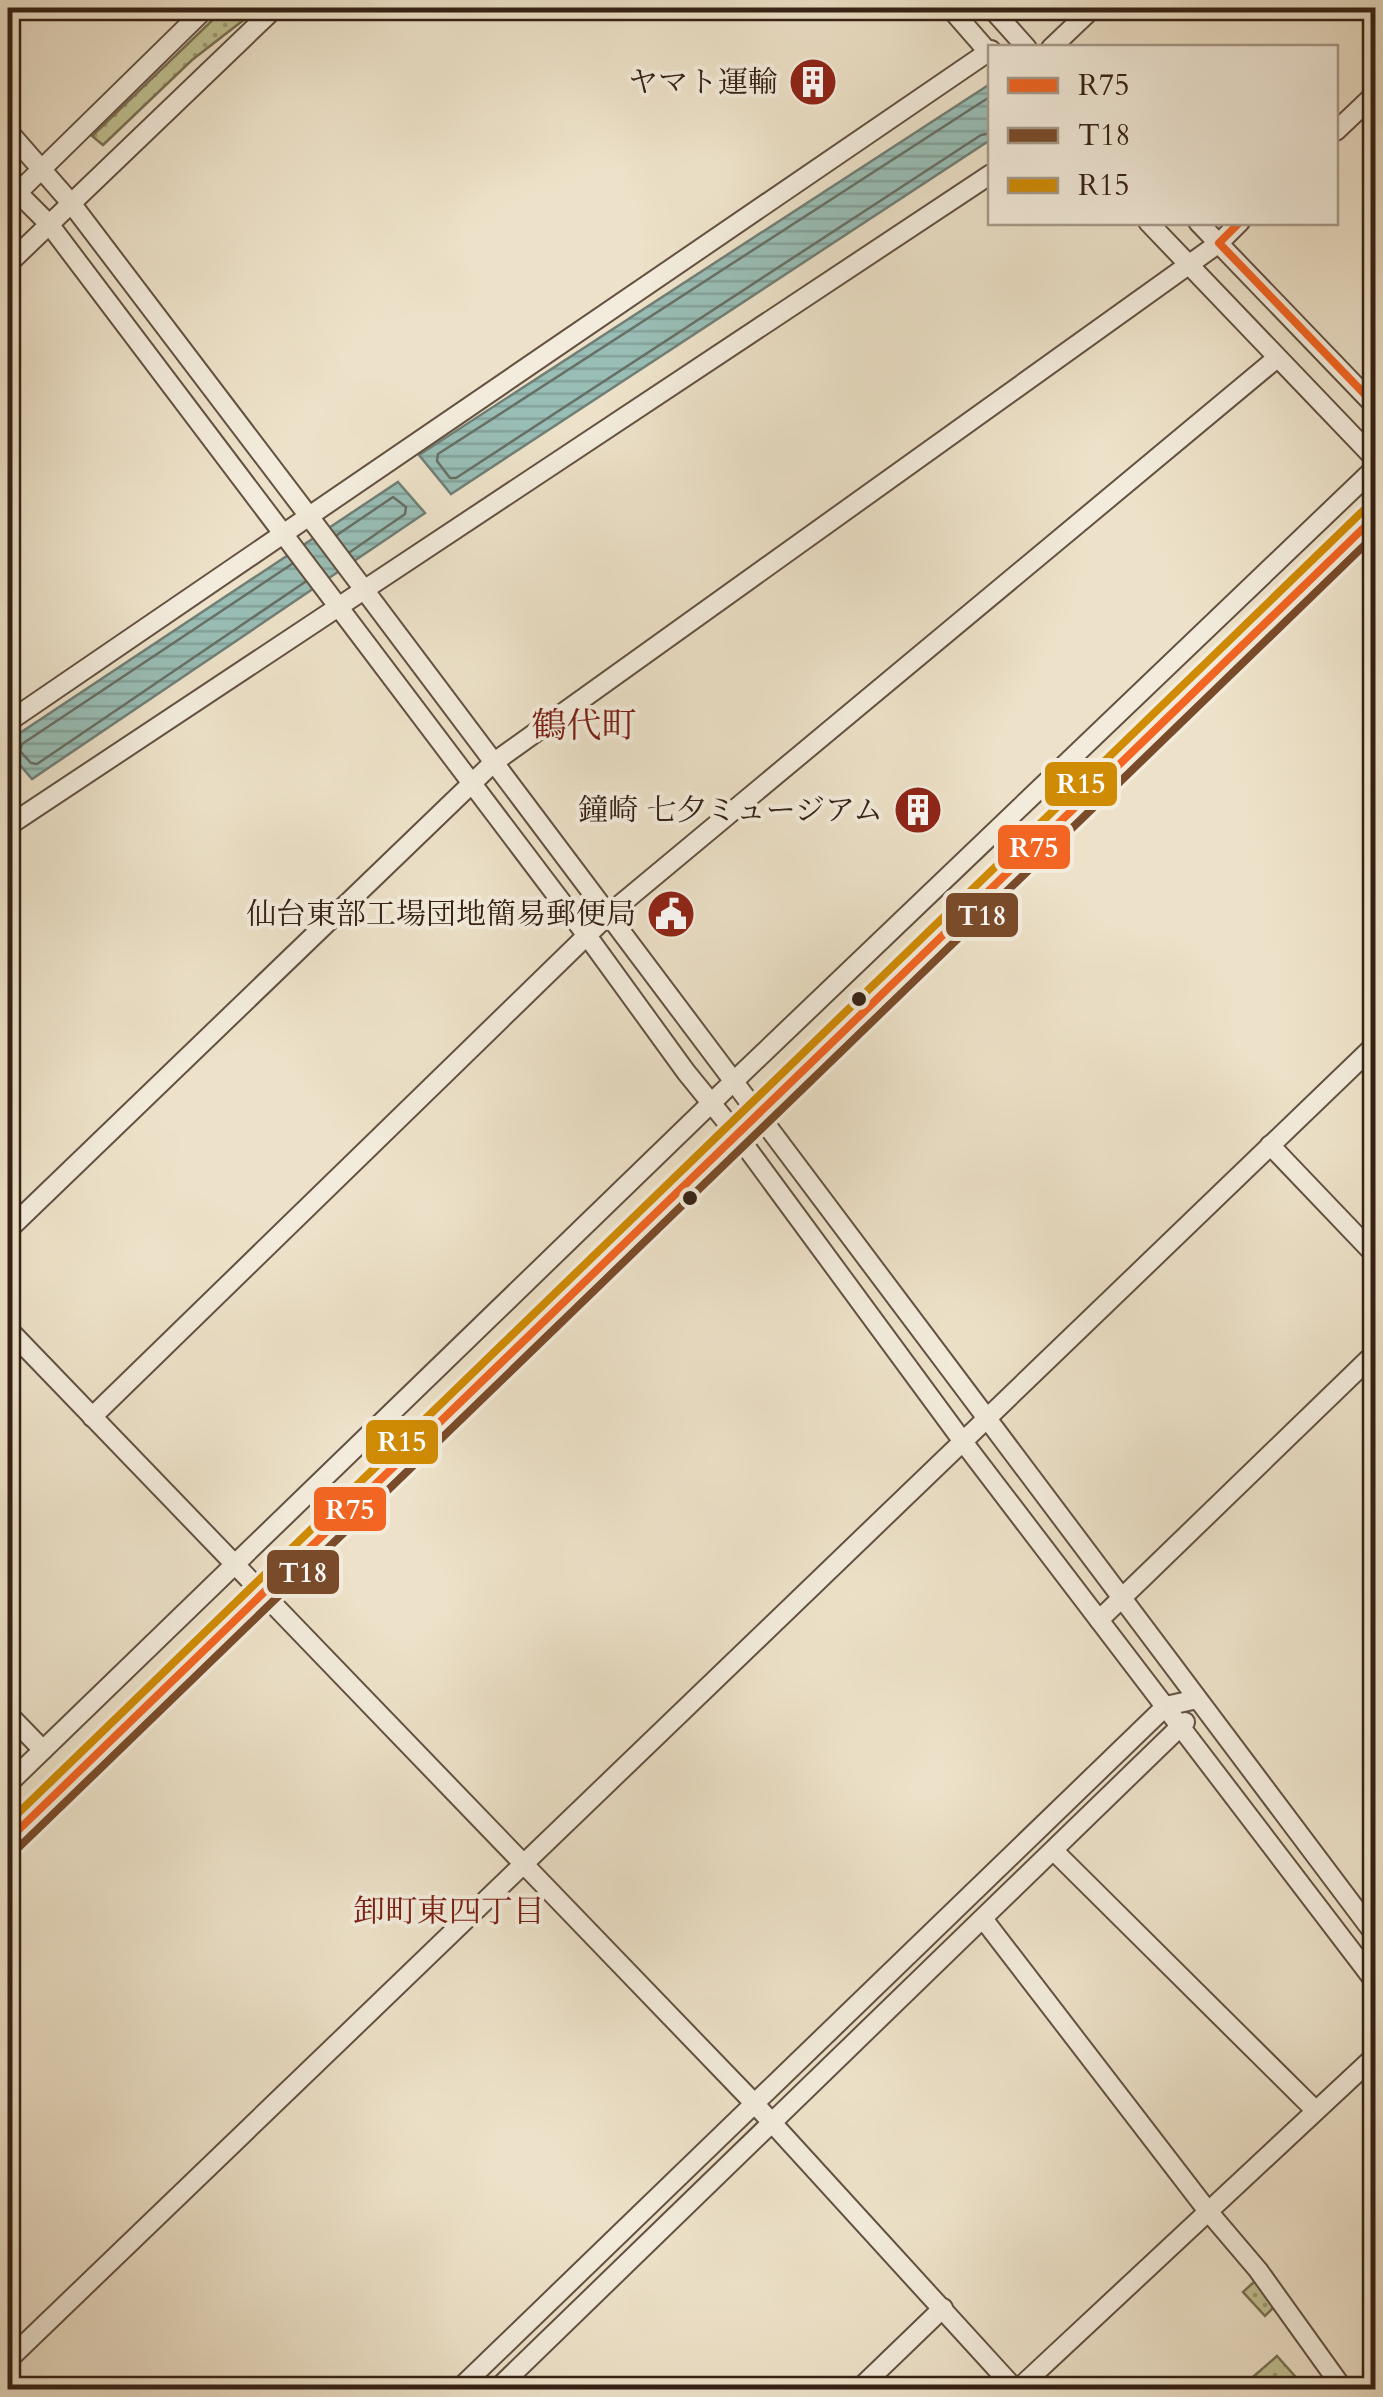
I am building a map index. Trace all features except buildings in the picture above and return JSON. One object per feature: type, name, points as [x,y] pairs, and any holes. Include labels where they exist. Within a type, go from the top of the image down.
[{"type":"street","points":[[206,8],[40,170],[10,193],[49,224],[588,936],[964,1442],[1373,1976]]},
{"type":"street","points":[[8,264],[275,8]]},
{"type":"street","points":[[950,8],[988,48]]},
{"type":"street","points":[[990,8],[1021,41]]},
{"type":"street","points":[[1054,45],[1092,8]]},
{"type":"street","points":[[8,722],[988,53]]},
{"type":"street","points":[[1338,129],[1376,93]]},
{"type":"street","points":[[8,131],[72,203],[1376,1936]]},
{"type":"street","points":[[8,826],[335,601],[365,590],[988,175]]},
{"type":"street","points":[[1151,225],[1376,460]]},
{"type":"street","points":[[1201,225],[1376,407]]},
{"type":"street","points":[[8,1230],[471,781],[1218,244],[1237,225]]},
{"type":"street","points":[[92,1416],[609,914],[1277,358]]},
{"type":"street","points":[[8,1784],[710,1104],[1376,467]]},
{"type":"street","points":[[8,1840],[1376,516]]},
{"type":"street","points":[[8,2360],[1376,1044]]},
{"type":"street","points":[[1270,1146],[1376,1256]]},
{"type":"street","points":[[8,1330],[754,2103],[1016,2390],[1376,2056]]},
{"type":"street","points":[[1100,1620],[1376,1352]]},
{"type":"street","points":[[458,2390],[1166,1706],[1196,1699]]},
{"type":"street","points":[[508,2386],[772,2124],[1182,1728],[1196,1699]]},
{"type":"street","points":[[8,1714],[43,1750]]},
{"type":"street","points":[[1055,1852],[1315,2110]]},
{"type":"street","points":[[984,1920],[1207,2210],[1258,2270],[1344,2390]]},
{"type":"street","points":[[862,2388],[944,2308]]},
{"type":"green space","points":[[225,8],[259,8],[192,60],[103,145],[92,136]]},
{"type":"green space","points":[[1255,2281],[1274,2307],[1265,2316],[1243,2292]]},
{"type":"green space","points":[[1277,2356],[1302,2384],[1296,2389],[1239,2389]]},
{"type":"water","points":[[988,85],[988,141],[451,494],[419,455]]},
{"type":"water","points":[[398,482],[425,513],[32,779],[8,751],[8,741]]},
{"type":"transit line","name":"R75","points":[[1237,225],[1219,243],[1376,406]]},
{"type":"transit line","name":"R15","points":[[8,1823],[1367,507]]},
{"type":"transit line","name":"R75","points":[[8,1840],[1376,516]]},
{"type":"transit line","name":"T18","points":[[17,1849],[1376,534]]},
{"type":"place","name":"ヤマト運輸","points":[[813,82]]},
{"type":"place","name":"鐘崎 七夕ミュージアム","points":[[918,810]]},
{"type":"place","name":"仙台東部工場団地簡易郵便局","points":[[671,914]]},
{"type":"district","name":"鶴代町","points":[[584,725]]},
{"type":"district","name":"卸町東四丁目","points":[[449,1911]]}]
